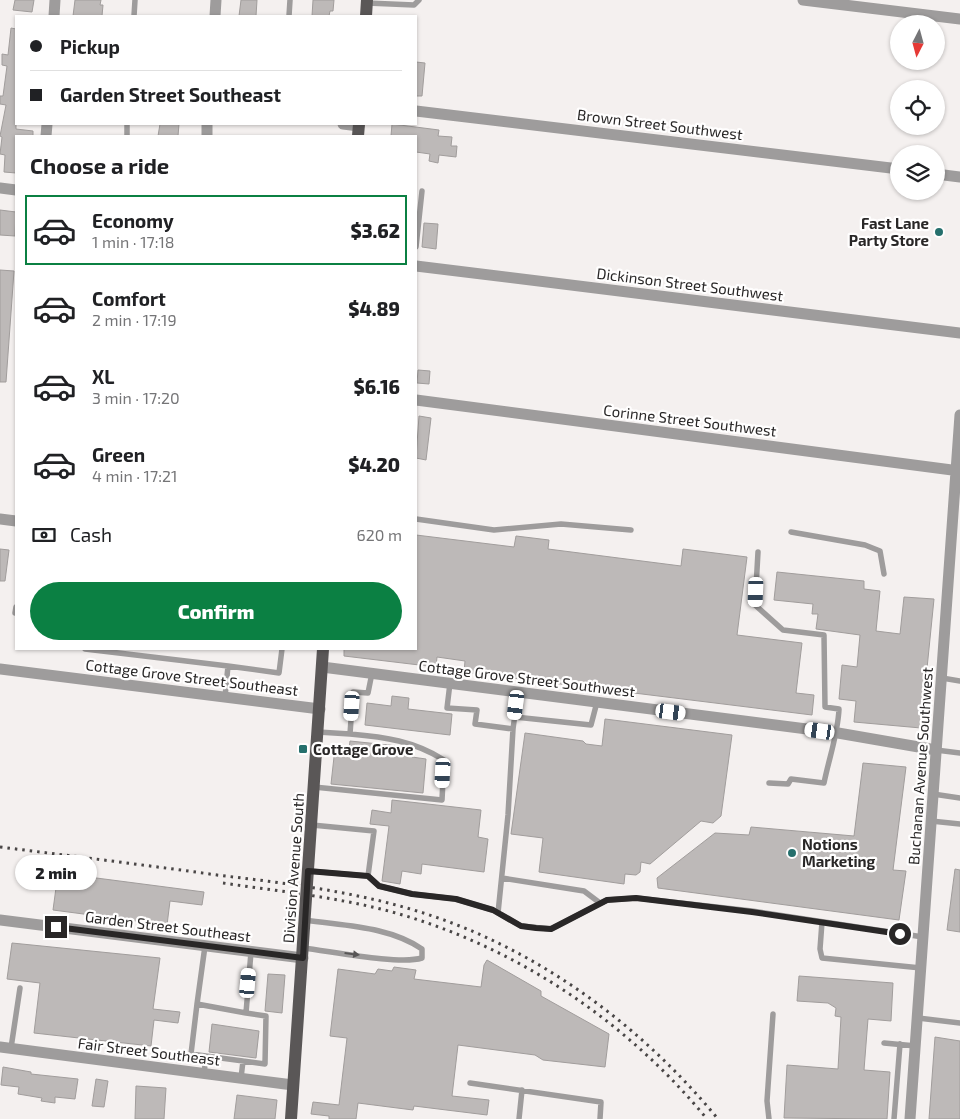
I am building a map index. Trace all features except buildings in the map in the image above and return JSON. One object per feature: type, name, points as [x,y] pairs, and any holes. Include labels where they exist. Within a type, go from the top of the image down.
[{"type":"main road","points":[[366,15],[367,1]]},
{"type":"main road","name":"Division Avenue South","points":[[291,1119],[323,650]]},
{"type":"street","points":[[54,15],[55,0]]},
{"type":"street","points":[[215,15],[216,0]]},
{"type":"street","points":[[803,0],[960,19]]},
{"type":"street","name":"Brown Street Southwest","points":[[417,111],[890,168]]},
{"type":"street","points":[[347,125],[359,129]]},
{"type":"street","points":[[945,175],[960,177]]},
{"type":"street","points":[[0,188],[15,190]]},
{"type":"street","name":"Dickinson Street Southwest","points":[[417,266],[960,332]]},
{"type":"street","name":"Corinne Street Southwest","points":[[417,400],[958,470]]},
{"type":"street","name":"Buchanan Avenue Southwest","points":[[910,1119],[936,750],[942,678],[954,590],[960,415]]},
{"type":"street","points":[[0,519],[15,521]]},
{"type":"street","name":"Cottage Grove Street Southwest","points":[[322,667],[838,733],[936,750]]},
{"type":"street","name":"Cottage Grove Street Southeast","points":[[0,669],[320,709]]},
{"type":"street","name":"Garden Street Southeast","points":[[0,920],[251,952],[303,953]]},
{"type":"street","name":"Fair Street Southeast","points":[[6,1047],[293,1085]]},
{"type":"lane","points":[[134,15],[135,0]]},
{"type":"lane","points":[[289,15],[290,0]]},
{"type":"lane","points":[[367,1],[404,6],[414,5],[419,0]]},
{"type":"lane","points":[[417,238],[422,192]]},
{"type":"lane","points":[[417,519],[494,530],[561,524],[631,530]]},
{"type":"lane","points":[[792,532],[866,545],[880,551],[884,574]]},
{"type":"lane","points":[[758,552],[755,606],[783,630],[824,635],[825,707],[840,709],[838,733],[833,742],[824,784],[791,779],[788,784],[769,783]]},
{"type":"lane","points":[[93,650],[279,673],[282,650]]},
{"type":"lane","points":[[225,697],[228,666]]},
{"type":"lane","points":[[350,734],[353,692],[368,693],[372,674]]},
{"type":"lane","points":[[942,678],[960,681]]},
{"type":"lane","points":[[450,683],[447,708],[476,710],[475,724],[513,729]]},
{"type":"lane","points":[[498,913],[513,729],[518,692]]},
{"type":"lane","points":[[515,717],[591,725],[597,702]]},
{"type":"lane","points":[[314,787],[442,800],[444,760],[432,752],[394,738],[318,732]]},
{"type":"lane","points":[[936,750],[960,753]]},
{"type":"lane","points":[[933,794],[960,798]]},
{"type":"lane","points":[[931,821],[960,824]]},
{"type":"lane","points":[[312,825],[374,831],[368,876]]},
{"type":"lane","points":[[308,871],[368,876],[379,886],[412,894],[456,899],[498,913],[521,926],[551,929],[607,900],[636,898],[923,937]]},
{"type":"lane","points":[[502,878],[584,891],[600,903]]},
{"type":"lane","points":[[303,953],[415,960],[422,958],[422,950],[414,944],[376,930],[305,920]]},
{"type":"lane","points":[[822,922],[820,949],[822,958],[921,968]]},
{"type":"lane","points":[[197,1004],[266,1016],[264,1064],[191,1054],[197,1004],[205,946]]},
{"type":"lane","points":[[246,1013],[251,952]]},
{"type":"lane","points":[[6,1047],[20,988]]},
{"type":"lane","points":[[769,1119],[767,1094],[773,1014]]},
{"type":"lane","points":[[918,1018],[960,1023]]},
{"type":"lane","points":[[884,1043],[916,1046]]},
{"type":"lane","points":[[894,1119],[900,1044]]},
{"type":"lane","points":[[204,1074],[206,1056]]},
{"type":"lane","points":[[241,1078],[243,1061]]},
{"type":"lane","points":[[470,1083],[601,1102],[600,1119]]},
{"type":"lane","points":[[519,1119],[522,1090]]},
{"type":"railway","points":[[0,847],[318,888],[392,904],[461,926],[503,945],[544,968],[620,1021],[655,1051],[688,1084],[718,1119]]},
{"type":"railway","points":[[223,883],[315,896],[384,910],[450,931],[492,950],[533,971],[572,995],[609,1023],[644,1052],[677,1084],[707,1119]]},
{"type":"place","name":"Fast Lane Party Store","points":[[939,232]]},
{"type":"place","name":"Cottage Grove","points":[[303,749]]},
{"type":"place","name":"Notions Marketing","points":[[792,853]]},
{"type":"route","points":[[56,927],[303,958],[308,871],[368,876],[379,886],[412,894],[456,899],[493,910],[521,926],[536,928],[551,929],[582,911],[607,900],[636,898],[752,912],[900,934]]}]
